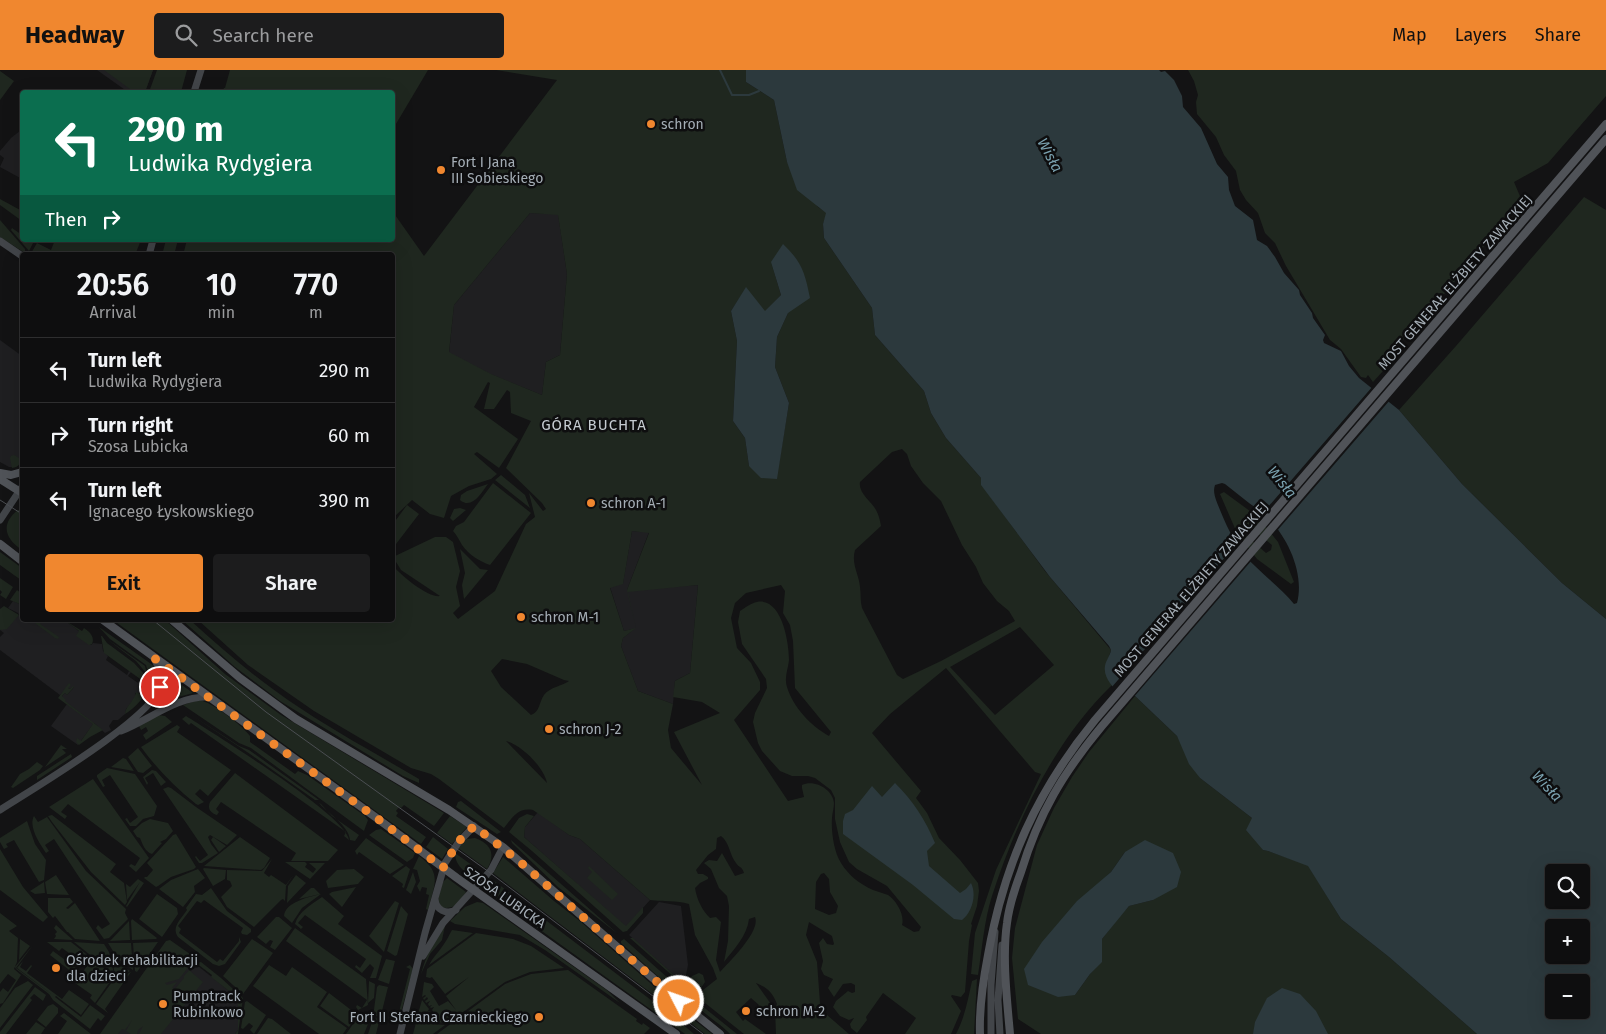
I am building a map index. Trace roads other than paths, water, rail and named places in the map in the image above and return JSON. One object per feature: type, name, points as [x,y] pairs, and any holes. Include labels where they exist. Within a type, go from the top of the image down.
[{"type":"main road","name":"MOST GENERAŁ ELŻBIETY ZAWACKIEJ","points":[[980,1034],[983,985],[1004,883],[1031,817],[1046,788],[1076,744],[1606,124]]},
{"type":"main road","name":"MOST GENERAŁ ELŻBIETY ZAWACKIEJ","points":[[1010,1034],[1006,975],[1007,924],[1018,878],[1034,831],[1053,795],[1080,754],[1606,139]]},
{"type":"main road","points":[[0,473],[11,475],[20,473]]},
{"type":"main road","points":[[0,479],[20,490]]},
{"type":"main road","points":[[0,544],[20,559]]},
{"type":"main road","name":"SZOSA LUBICKA","points":[[106,622],[443,868],[676,1034]]},
{"type":"main road","points":[[174,622],[240,678],[296,719],[474,826],[503,847],[672,995],[720,1034]]},
{"type":"street","points":[[195,90],[201,70]]},
{"type":"street","points":[[0,241],[20,255]]},
{"type":"street","points":[[0,520],[20,494]]},
{"type":"street","points":[[0,810],[118,732],[143,710],[162,683],[161,672],[154,658]]},
{"type":"street","points":[[118,732],[180,703],[208,697]]},
{"type":"street","points":[[400,1034],[443,868],[458,842],[474,826]]},
{"type":"street","points":[[418,965],[434,935],[491,870],[503,847]]},
{"type":"street","points":[[435,895],[436,903],[442,911],[451,912],[456,910]]},
{"type":"street","points":[[990,1034],[996,918]]},
{"type":"street","points":[[1000,1034],[999,977],[1002,941],[1007,924]]},
{"type":"water","name":"Wisła","points":[[746,70],[1159,70],[1161,72],[1165,71],[1174,80],[1182,96],[1183,107],[1201,128],[1217,164],[1228,177],[1229,190],[1235,206],[1253,220],[1257,240],[1267,246],[1284,273],[1299,290],[1313,318],[1325,335],[1324,343],[1341,351],[1349,366],[1359,378],[1399,410],[1462,484],[1562,583],[1606,619],[1606,1034],[1477,1034],[1389,957],[1341,919],[1308,866],[1263,850],[1246,830],[1252,818],[1200,778],[1189,764],[1177,736],[1135,696],[1120,695],[1109,682],[1105,670],[1111,650],[1109,646],[1050,577],[981,485],[981,478],[946,438],[931,413],[924,391],[875,335],[872,308],[824,238],[823,224],[826,213],[797,190],[787,162],[774,100],[746,82]],"holes":[[[1222,483],[1263,513],[1273,523],[1287,544],[1296,567],[1299,591],[1297,603],[1294,604],[1249,560],[1234,540],[1216,501],[1215,485]]]},
{"type":"water","points":[[783,244],[802,268],[810,298],[788,313],[777,337],[775,367],[789,403],[777,479],[761,478],[749,466],[745,438],[733,421],[737,341],[731,311],[746,287],[765,311],[781,295],[771,262]]},
{"type":"water","points":[[895,783],[918,811],[935,843],[927,851],[929,866],[960,893],[971,883],[974,893],[973,903],[966,917],[962,920],[954,919],[913,885],[843,834],[845,814],[853,810],[872,786],[882,797]]},
{"type":"water","points":[[1145,840],[1173,853],[1181,872],[1177,887],[1153,900],[1129,906],[1102,939],[1102,962],[1090,974],[1075,995],[1058,997],[1028,985],[1024,969],[1042,942],[1077,901],[1111,872],[1125,852]]},
{"type":"water","points":[[1282,988],[1300,994],[1316,1011],[1328,1034],[1253,1034],[1255,1022],[1267,998]]},
{"type":"waterway","points":[[720,70],[732,95],[749,95],[759,91]]},
{"type":"tram line","points":[[0,500],[20,513]]},
{"type":"tram line","points":[[155,622],[266,712],[489,872],[703,1034]]},
{"type":"place","name":"schron","points":[[651,124]]},
{"type":"place","name":"Fort I Jana III Sobieskiego","points":[[441,170]]},
{"type":"place","name":"schron A-1","points":[[591,503]]},
{"type":"place","name":"schron M-1","points":[[521,617]]},
{"type":"place","name":"schron J-2","points":[[549,729]]},
{"type":"place","name":"Ośrodek rehabilitacji dla dzieci","points":[[56,968]]},
{"type":"place","name":"Pumptrack Rubinkowo","points":[[163,1004]]},
{"type":"place","name":"schron M-2","points":[[746,1011]]},
{"type":"place","name":"Fort II Stefana Czarnieckiego","points":[[539,1017]]},
{"type":"district","name":"GÓRA BUCHTA","points":[[594,425]]}]
